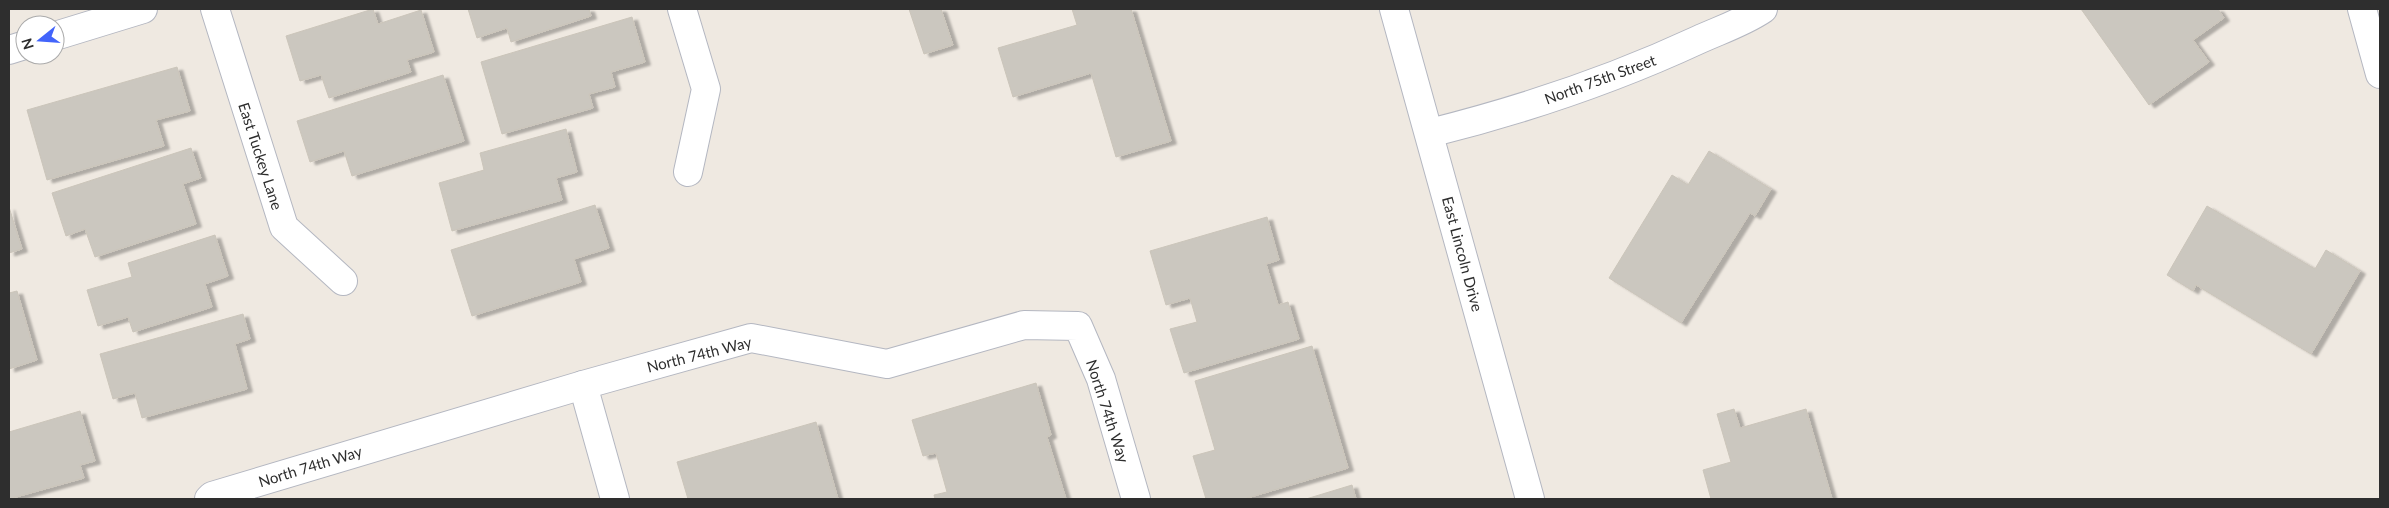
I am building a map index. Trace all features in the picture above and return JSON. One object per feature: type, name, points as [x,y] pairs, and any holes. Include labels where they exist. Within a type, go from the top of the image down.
[{"type":"street","points":[[65,33],[143,9]]},
{"type":"street","name":"East Tuckey Lane","points":[[215,9],[284,227],[343,281]]},
{"type":"street","points":[[682,9],[706,88],[688,172]]},
{"type":"street","name":"East Lincoln Drive","points":[[1394,9],[1430,133],[1530,499]]},
{"type":"street","name":"North 75th Street","points":[[1430,133],[1485,119],[1591,85],[1672,52],[1763,9]]},
{"type":"street","points":[[2362,9],[2380,74]]},
{"type":"street","name":"North 74th Way","points":[[209,499],[212,496],[583,384],[751,338],[887,364],[1024,325],[1078,326],[1101,379],[1136,499]]},
{"type":"street","points":[[583,384],[615,499]]},
{"type":"building","points":[[373,9],[378,24],[421,10],[434,52],[407,60],[411,72],[329,98],[321,75],[300,81],[286,36]]},
{"type":"building","points":[[468,9],[589,9],[591,16],[511,42],[507,28],[477,38]]},
{"type":"building","points":[[909,9],[941,9],[953,45],[924,54]]},
{"type":"building","points":[[1072,9],[1131,9],[1171,141],[1116,157],[1091,73],[1013,97],[998,48],[1077,25]]},
{"type":"building","points":[[2081,9],[2218,9],[2224,18],[2193,40],[2209,62],[2149,105]]},
{"type":"building","points":[[632,17],[645,62],[611,72],[615,87],[589,94],[593,108],[502,134],[481,62]]},
{"type":"building","points":[[177,67],[190,111],[156,120],[164,146],[47,180],[27,110]]},
{"type":"building","points":[[443,75],[464,141],[352,176],[344,151],[310,162],[297,121]]},
{"type":"building","points":[[566,129],[577,172],[556,178],[562,200],[452,231],[439,183],[484,170],[480,153]]},
{"type":"building","points":[[191,148],[201,178],[183,184],[196,224],[95,257],[85,229],[66,236],[52,193]]},
{"type":"building","points":[[1709,151],[1771,189],[1755,216],[1750,213],[1681,323],[1609,278],[1672,175],[1688,185]]},
{"type":"building","points":[[595,205],[609,248],[574,259],[581,282],[472,316],[451,250]]},
{"type":"building","points":[[2207,206],[2315,269],[2326,250],[2360,271],[2311,354],[2196,285],[2193,291],[2167,275]]},
{"type":"building","points":[[9,207],[22,249],[9,253]]},
{"type":"building","points":[[1267,217],[1279,260],[1266,264],[1278,305],[1288,302],[1299,339],[1184,373],[1170,329],[1197,322],[1190,298],[1166,305],[1150,251]]},
{"type":"building","points":[[215,235],[228,276],[205,284],[212,307],[133,332],[128,317],[98,326],[87,290],[132,277],[128,263]]},
{"type":"building","points":[[17,291],[37,360],[9,369],[9,293]]},
{"type":"building","points":[[243,314],[250,339],[235,344],[247,389],[142,418],[135,393],[113,399],[100,354]]},
{"type":"building","points":[[1312,346],[1348,468],[1244,499],[1206,499],[1193,456],[1215,450],[1195,381]]},
{"type":"building","points":[[1036,383],[1051,435],[1047,437],[1066,499],[935,499],[934,495],[947,492],[936,453],[923,456],[912,420]]},
{"type":"building","points":[[1734,409],[1740,428],[1806,409],[1832,499],[1711,499],[1703,470],[1731,462],[1717,414]]},
{"type":"building","points":[[80,411],[95,461],[80,465],[84,478],[9,499],[9,432]]},
{"type":"building","points":[[816,422],[838,499],[688,499],[677,462]]},
{"type":"building","points":[[1352,485],[1356,499],[1306,499]]}]
